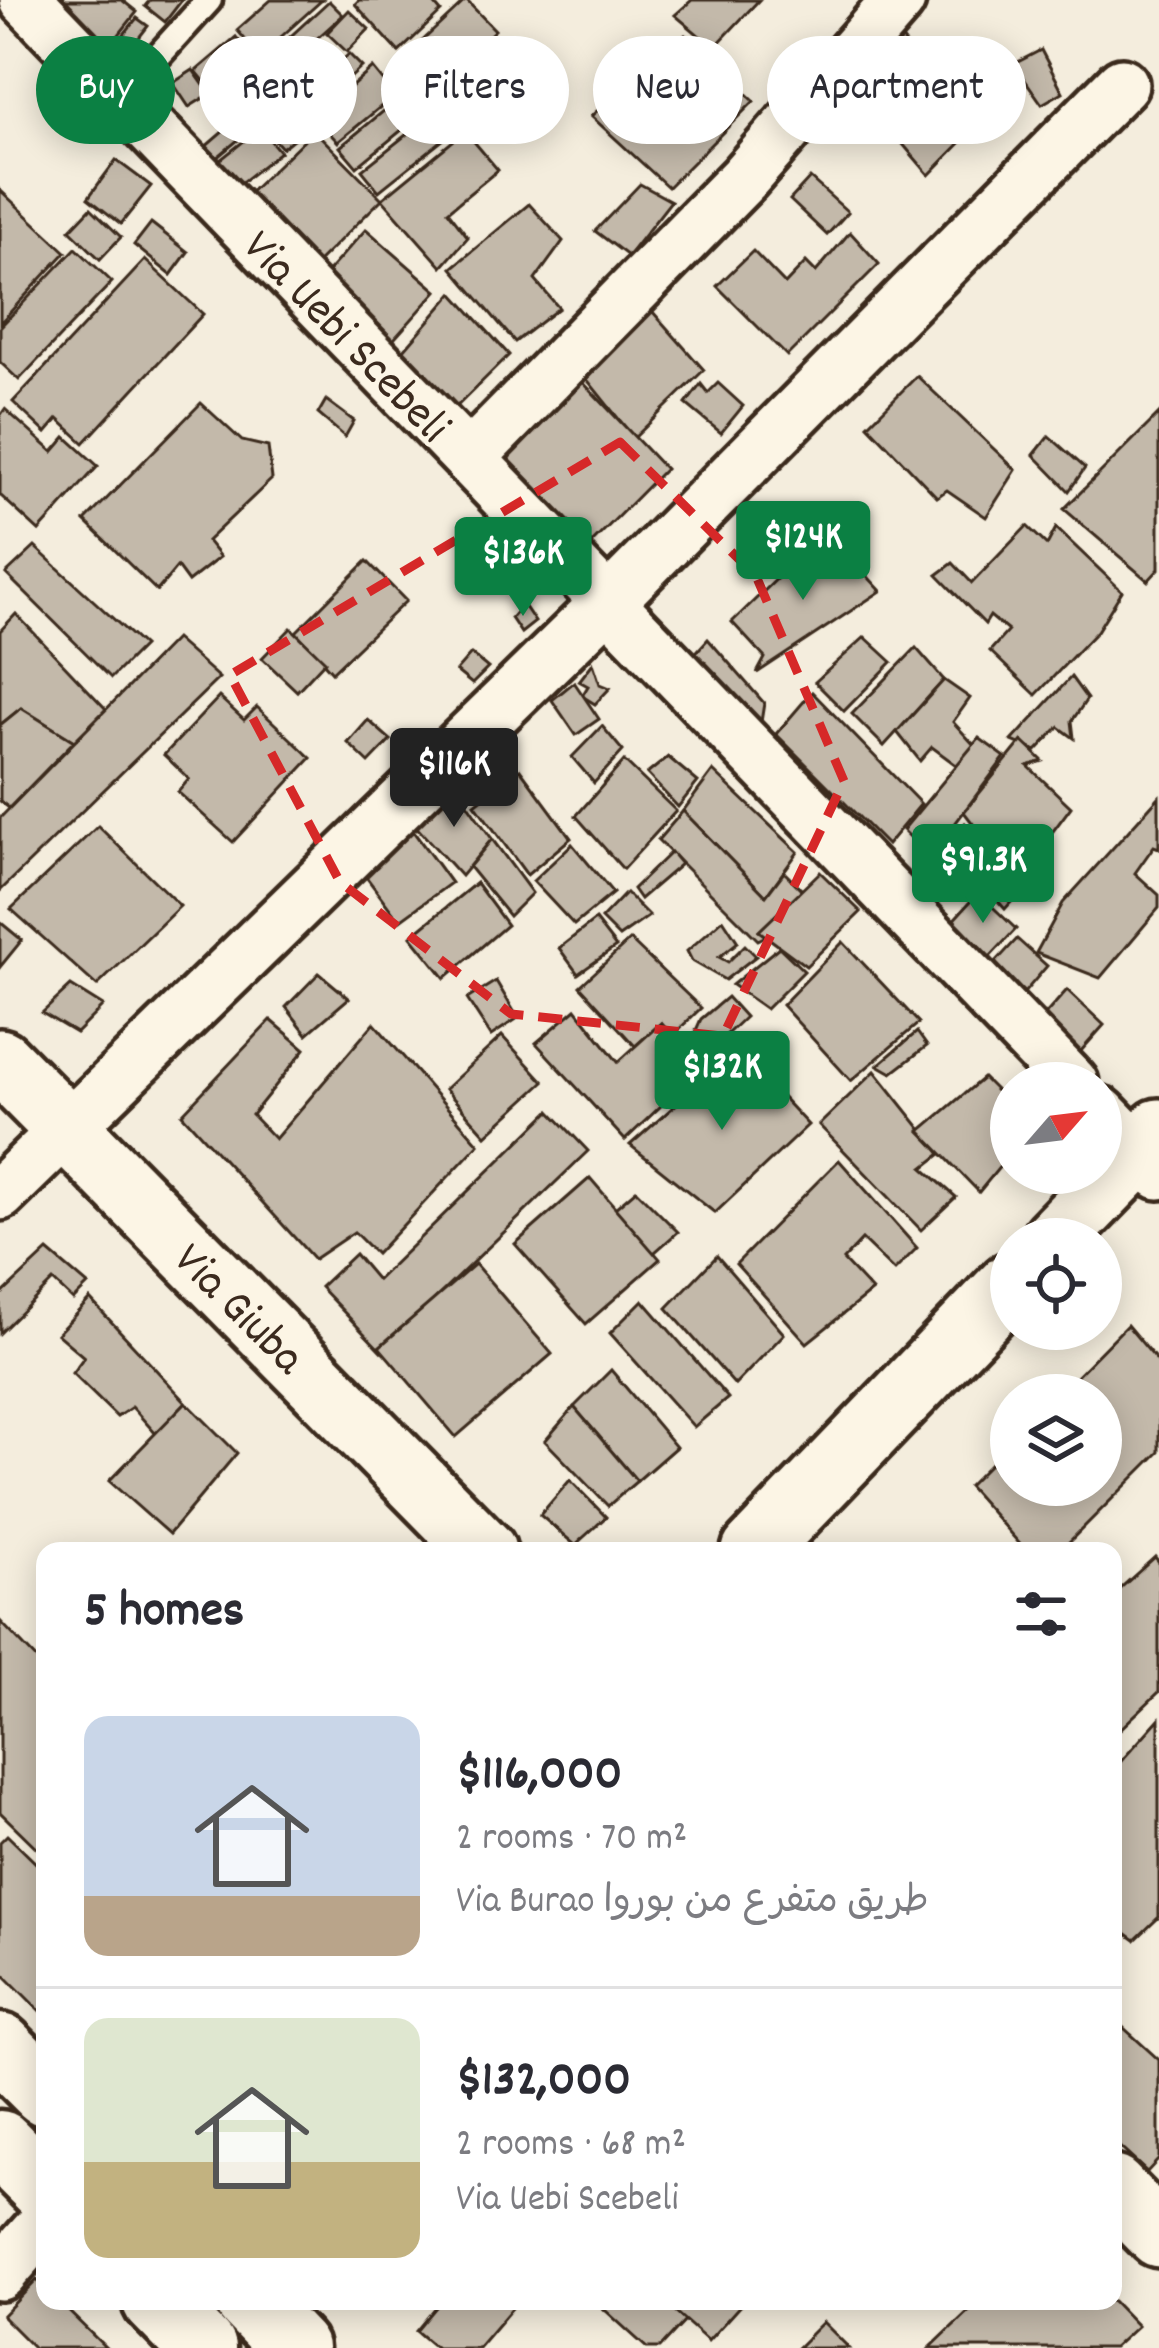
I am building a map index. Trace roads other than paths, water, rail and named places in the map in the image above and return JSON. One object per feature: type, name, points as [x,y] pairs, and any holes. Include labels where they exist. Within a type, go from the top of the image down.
[{"type":"highway","points":[[0,2048],[36,2083]]},
{"type":"highway","points":[[0,2144],[36,2180]]},
{"type":"highway","points":[[164,2310],[202,2348]]},
{"type":"highway","points":[[258,2310],[294,2348]]},
{"type":"street","name":"Via Uebi Scebeli","points":[[26,0],[61,36]]},
{"type":"street","points":[[469,458],[744,178],[899,0]]},
{"type":"street","points":[[0,1194],[608,602],[1122,84]]},
{"type":"street","name":"Via Uebi Scebeli","points":[[165,144],[1052,1062]]},
{"type":"street","name":"Via Giuba","points":[[0,1061],[475,1542]]},
{"type":"street","points":[[1072,1218],[1139,1142]]},
{"type":"street","points":[[763,1542],[990,1306]]},
{"type":"street","points":[[1122,2197],[1159,2235]]},
{"type":"street","points":[[0,2275],[36,2233]]},
{"type":"lane","points":[[175,37],[209,0]]}]
